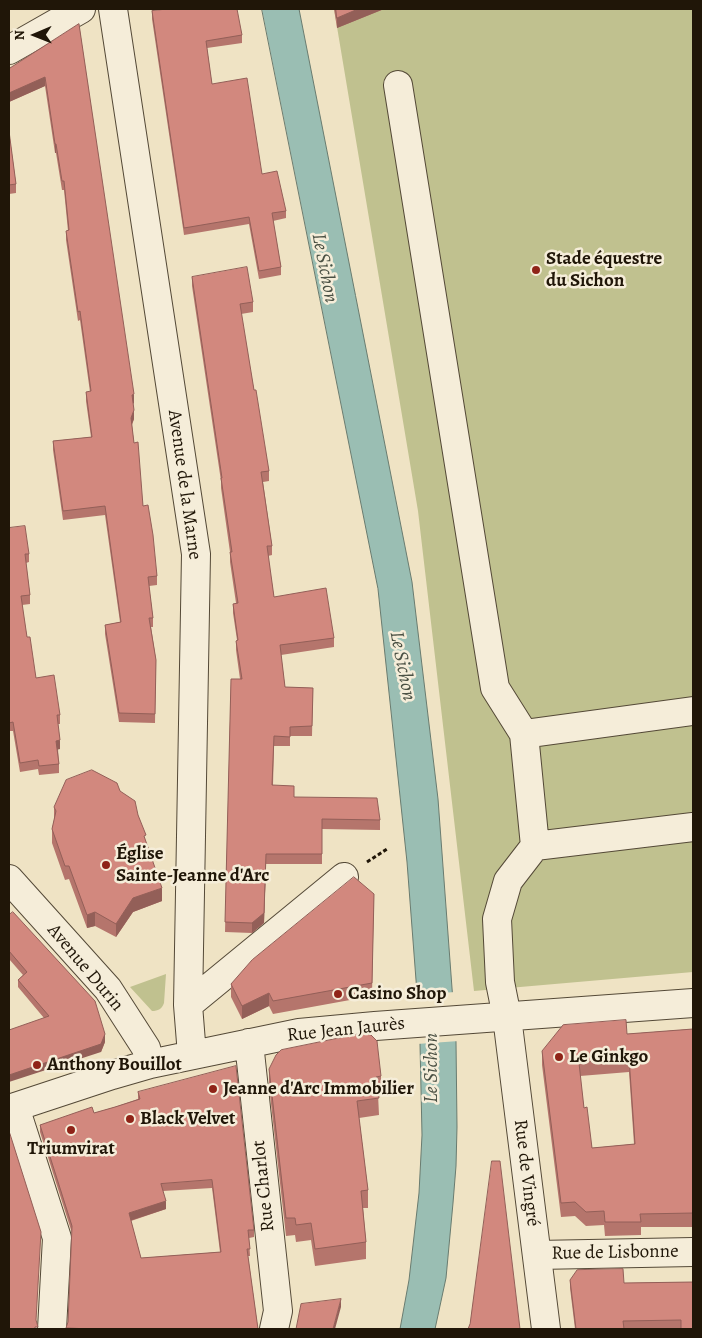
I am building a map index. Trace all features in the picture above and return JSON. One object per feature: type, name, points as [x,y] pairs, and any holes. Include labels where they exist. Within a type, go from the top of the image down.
[{"type":"street","points":[[9,50],[82,9]]},
{"type":"street","name":"Avenue de la Marne","points":[[113,9],[196,554],[188,1005],[192,1055]]},
{"type":"street","points":[[398,85],[495,688],[524,734],[535,846],[693,827]]},
{"type":"street","points":[[524,734],[693,711]]},
{"type":"street","name":"Rue de Vingré","points":[[535,846],[508,881],[497,919],[500,982],[507,1017],[546,1329]]},
{"type":"street","points":[[188,1005],[344,877]]},
{"type":"street","name":"Avenue Durin","points":[[9,879],[108,990],[146,1048],[150,1064]]},
{"type":"street","name":"Rue Jean Jaurès","points":[[12,1108],[150,1064],[299,1033],[693,1003]]},
{"type":"street","name":"Rue Charlot","points":[[249,1043],[278,1311],[274,1329]]},
{"type":"street","points":[[12,1108],[57,1238],[52,1329]]},
{"type":"street","name":"Rue de Lisbonne","points":[[537,1255],[693,1252]]},
{"type":"green space","name":"Stade équestre du Sichon","points":[[334,9],[693,9],[693,972],[474,991],[418,511]]},
{"type":"green space","points":[[166,974],[164,1003],[160,1009],[152,1011],[130,987]]},
{"type":"water","name":"Le Sichon","points":[[262,9],[299,9],[412,582],[438,799],[456,1042],[456,1166],[446,1278],[435,1329],[400,1329],[409,1280],[419,1193],[422,1135],[420,1044],[407,862],[378,589]]},
{"type":"pier","points":[[455,992],[459,1041],[417,1044],[415,995]]},
{"type":"building","points":[[167,9],[237,9],[242,35],[206,41],[212,84],[247,78],[262,174],[277,171],[286,211],[272,213],[281,267],[259,271],[249,217],[184,228],[152,11]]},
{"type":"building","points":[[336,9],[358,9],[337,18]]},
{"type":"building","points":[[79,24],[134,394],[132,395],[134,410],[131,418],[134,443],[138,442],[143,506],[148,505],[153,535],[157,576],[148,577],[153,618],[149,618],[156,660],[155,714],[119,713],[105,625],[121,622],[105,506],[63,511],[53,441],[92,437],[86,392],[91,391],[66,231],[69,230],[64,181],[62,181],[55,144],[45,77],[9,93],[9,69]]},
{"type":"building","points":[[9,131],[16,184],[9,185]]},
{"type":"building","points":[[247,267],[253,302],[240,304],[269,471],[261,472],[272,546],[267,546],[274,597],[326,588],[334,638],[280,645],[285,687],[313,688],[312,726],[290,727],[290,737],[274,736],[272,785],[294,786],[294,797],[377,798],[380,820],[322,819],[322,854],[266,854],[264,913],[252,923],[225,922],[231,679],[242,679],[233,604],[238,603],[230,552],[232,552],[192,277]]},
{"type":"building","points":[[25,526],[29,554],[25,554],[30,595],[21,596],[36,678],[54,675],[60,715],[57,715],[60,740],[56,741],[59,764],[39,766],[38,760],[20,763],[13,722],[9,723],[9,528]]},
{"type":"building","name":"Église Sainte-Jeanne d'Arc","points":[[92,770],[117,783],[120,791],[135,801],[146,835],[144,836],[162,888],[133,898],[116,924],[95,912],[87,915],[69,866],[65,866],[52,829],[56,811],[54,807],[66,780]]},
{"type":"building","points":[[354,877],[374,894],[372,983],[273,1001],[269,993],[242,1006],[231,984],[252,960]]},
{"type":"building","points":[[13,912],[95,1001],[105,1034],[101,1044],[9,1075],[9,1030],[49,1016],[18,980],[27,972],[9,951],[9,915]]},
{"type":"building","points":[[626,1020],[627,1034],[693,1029],[693,1213],[640,1214],[641,1222],[605,1222],[604,1211],[586,1212],[575,1202],[561,1203],[542,1051],[563,1025]],"holes":[[[629,1058],[635,1144],[592,1148],[587,1107],[584,1108],[579,1063]]]},
{"type":"building","points":[[364,1033],[371,1035],[377,1041],[381,1076],[376,1077],[379,1098],[357,1101],[368,1190],[361,1191],[366,1242],[315,1249],[311,1223],[296,1225],[295,1218],[286,1218],[269,1069],[276,1055],[281,1050]]},
{"type":"building","points":[[236,1066],[254,1230],[248,1230],[250,1249],[247,1249],[258,1329],[66,1328],[68,1322],[72,1226],[40,1125],[92,1107],[94,1113],[140,1099],[138,1092]],"holes":[[[212,1180],[221,1252],[141,1258],[129,1213],[166,1201],[161,1184]]]},
{"type":"building","points":[[10,1134],[41,1232],[36,1320],[38,1327],[35,1327],[35,1329],[9,1329]]},
{"type":"building","points":[[492,1161],[500,1161],[520,1329],[468,1329]]},
{"type":"building","points":[[623,1269],[624,1283],[693,1282],[693,1329],[681,1329],[681,1320],[623,1321],[624,1329],[576,1329],[570,1280],[577,1270]]},
{"type":"building","points":[[341,1299],[333,1329],[296,1329],[301,1304]]},
{"type":"place","name":"Stade équestre du Sichon","points":[[536,270]]},
{"type":"place","name":"Église Sainte-Jeanne d'Arc","points":[[106,865]]},
{"type":"place","name":"Casino Shop","points":[[338,994]]},
{"type":"place","name":"Le Ginkgo","points":[[559,1057]]},
{"type":"place","name":"Anthony Bouillot","points":[[37,1065]]},
{"type":"place","name":"Jeanne d'Arc Immobilier","points":[[213,1089]]},
{"type":"place","name":"Black Velvet","points":[[130,1119]]},
{"type":"place","name":"Triumvirat","points":[[71,1130]]}]
